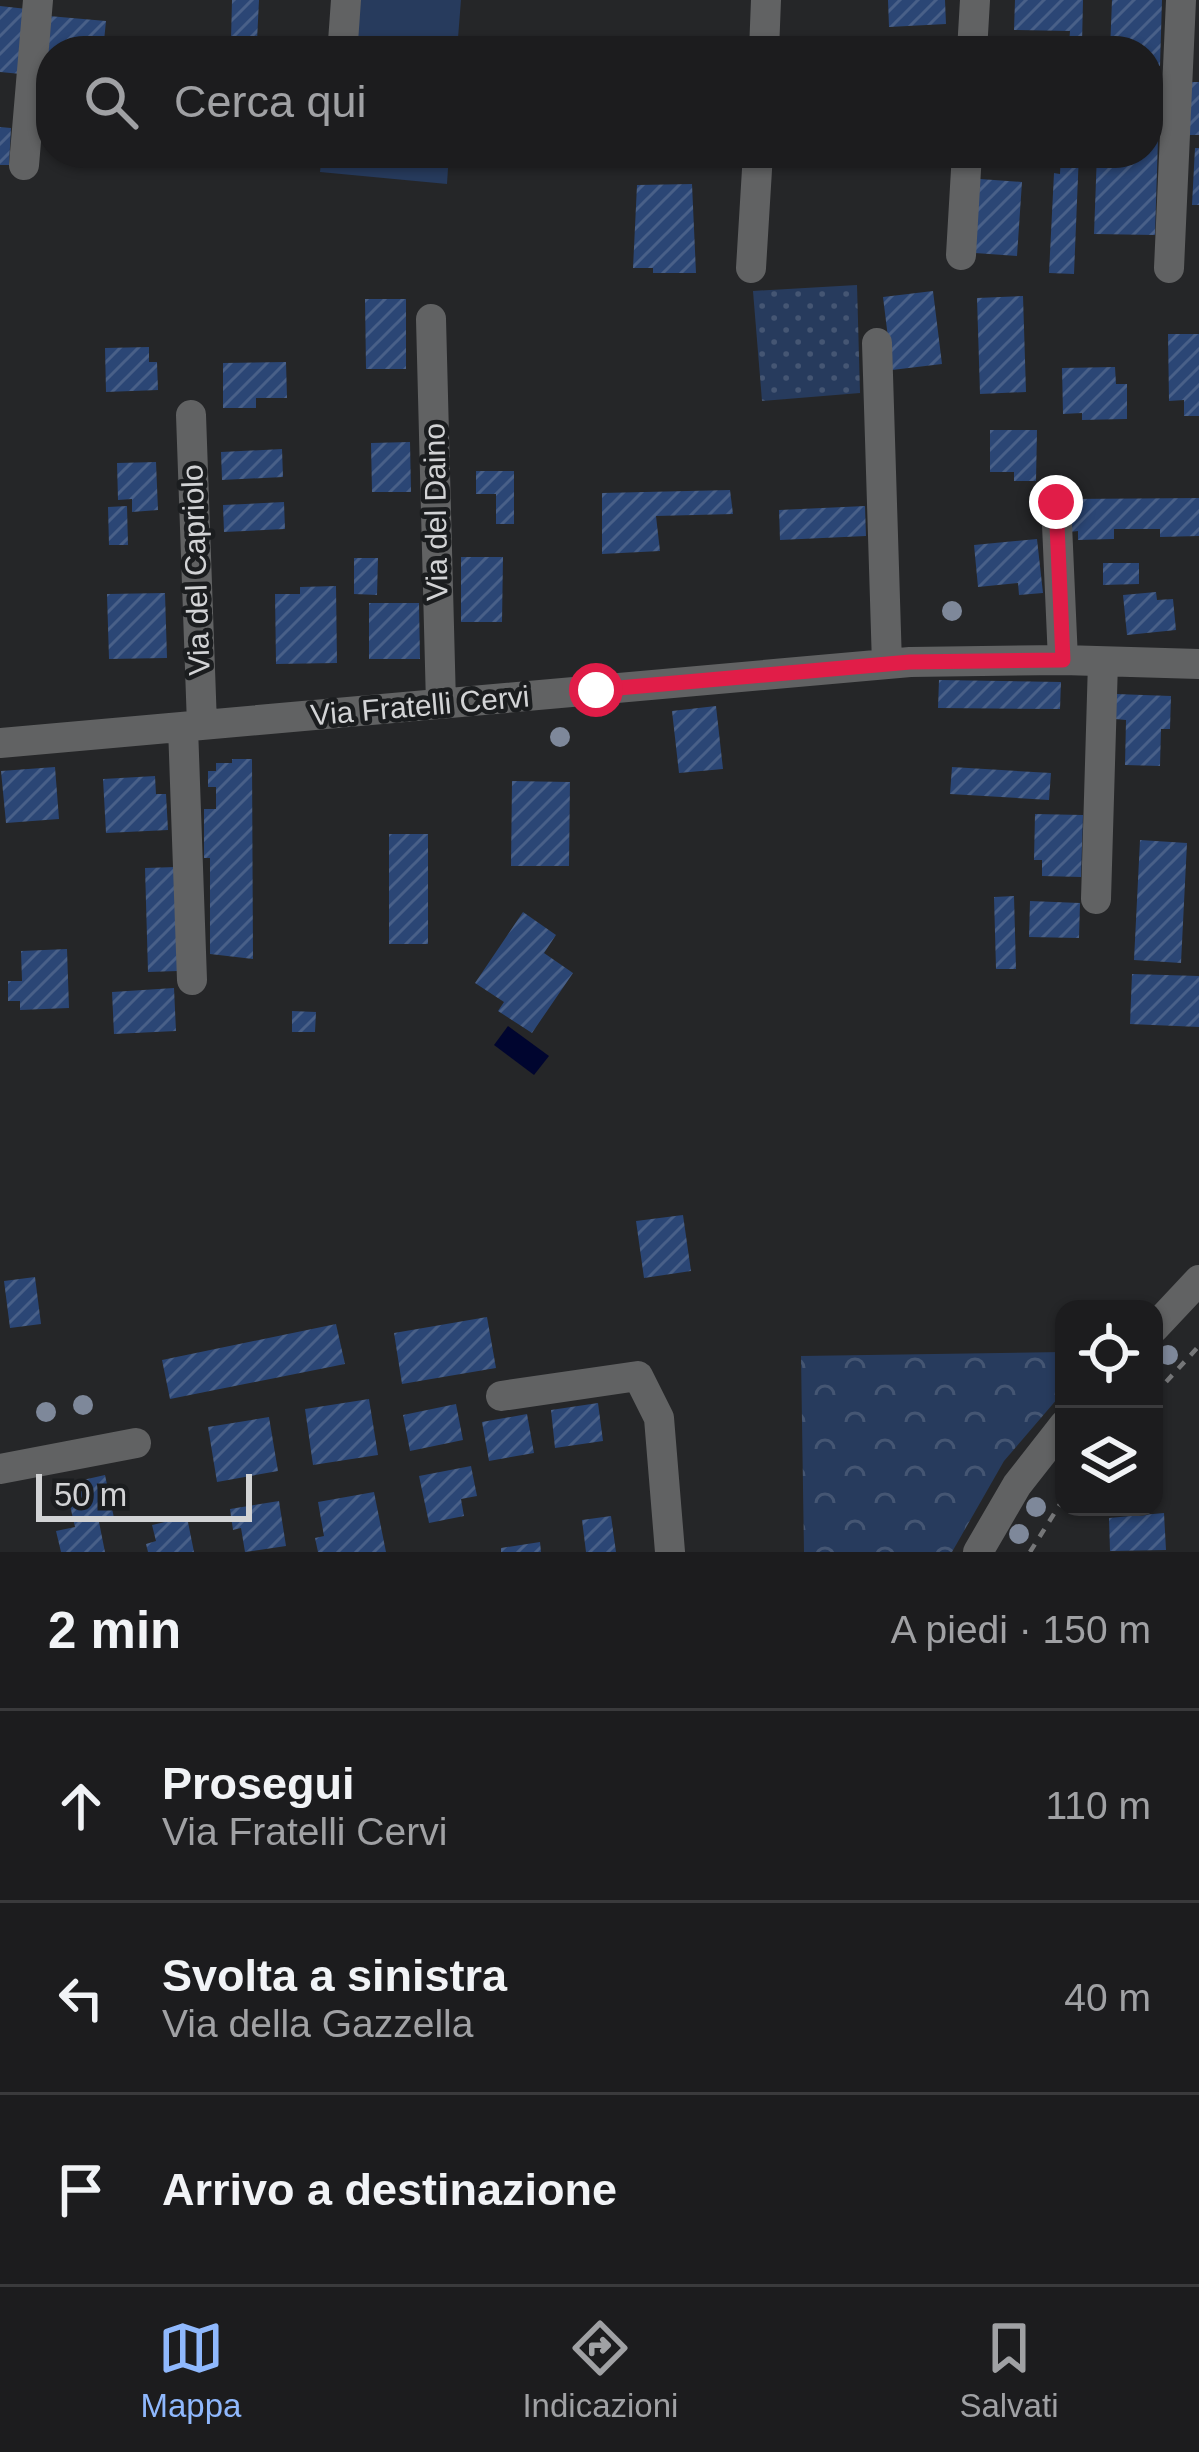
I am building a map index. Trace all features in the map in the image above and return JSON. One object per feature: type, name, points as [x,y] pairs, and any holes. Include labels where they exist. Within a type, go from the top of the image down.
[{"type":"street","points":[[24,164],[38,0]]},
{"type":"street","points":[[343,36],[346,0]]},
{"type":"street","points":[[765,36],[766,0]]},
{"type":"street","points":[[973,36],[975,0]]},
{"type":"street","points":[[1169,268],[1181,0]]},
{"type":"street","points":[[751,268],[757,168]]},
{"type":"street","points":[[961,255],[966,168]]},
{"type":"street","name":"Via del Daino","points":[[431,319],[441,704]]},
{"type":"street","points":[[878,344],[887,664]]},
{"type":"street","name":"Via del Capriolo","points":[[190,415],[192,980]]},
{"type":"street","points":[[1056,502],[1063,660]]},
{"type":"street","name":"Via Fratelli Cervi","points":[[0,743],[887,664],[1063,660],[1199,664]]},
{"type":"street","points":[[1096,899],[1103,662]]},
{"type":"street","points":[[1163,1318],[1199,1280]]},
{"type":"street","points":[[500,1396],[638,1376],[659,1418],[670,1552]]},
{"type":"street","points":[[977,1552],[1017,1484],[1055,1436]]},
{"type":"street","points":[[0,1469],[136,1443]]},
{"type":"path","points":[[1163,1385],[1199,1346]]},
{"type":"path","points":[[1030,1552],[1055,1512]]},
{"type":"green space","points":[[357,0],[461,0],[458,36],[354,36]]},
{"type":"green space","points":[[320,168],[448,168],[447,184],[320,172]]},
{"type":"green space","points":[[857,285],[860,393],[762,401],[753,291]]},
{"type":"green space","points":[[1055,1352],[1055,1402],[1004,1461],[952,1552],[804,1552],[801,1356]]},
{"type":"shaded area","points":[[508,1026],[549,1056],[534,1075],[494,1045]]},
{"type":"building","points":[[232,0],[259,0],[257,36],[231,36]]},
{"type":"building","points":[[888,0],[945,0],[946,24],[889,27]]},
{"type":"building","points":[[1015,0],[1083,0],[1082,36],[1070,36],[1070,31],[1014,30]]},
{"type":"building","points":[[1112,0],[1162,0],[1161,36],[1111,36]]},
{"type":"building","points":[[0,6],[27,9],[21,74],[0,72]]},
{"type":"building","points":[[49,16],[106,21],[104,36],[47,36]]},
{"type":"building","points":[[1189,82],[1199,82],[1199,135],[1187,135]]},
{"type":"building","points":[[0,127],[11,128],[9,165],[0,165]]},
{"type":"building","points":[[1195,148],[1199,148],[1199,205],[1192,205]]},
{"type":"building","points":[[1060,168],[1078,168],[1074,274],[1049,273],[1054,173],[1060,174]]},
{"type":"building","points":[[1096,168],[1157,168],[1155,235],[1094,234]]},
{"type":"building","points":[[980,179],[1022,182],[1017,256],[975,253]]},
{"type":"building","points":[[692,184],[696,273],[633,268],[637,185]]},
{"type":"building","points":[[933,291],[942,364],[892,370],[883,297]]},
{"type":"building","points":[[1023,296],[1026,392],[980,394],[977,298]]},
{"type":"building","points":[[365,299],[406,299],[406,369],[366,369]]},
{"type":"building","points":[[1168,334],[1199,334],[1199,416],[1184,416],[1184,400],[1169,401]]},
{"type":"building","points":[[149,347],[149,362],[157,362],[158,390],[106,392],[105,348]]},
{"type":"building","points":[[286,362],[287,398],[256,398],[256,408],[223,408],[223,363]]},
{"type":"building","points":[[1115,367],[1116,384],[1127,384],[1127,419],[1082,420],[1082,413],[1063,414],[1062,368]]},
{"type":"building","points":[[990,430],[1037,430],[1036,481],[1014,481],[1014,472],[990,472]]},
{"type":"building","points":[[410,442],[411,492],[372,492],[371,443]]},
{"type":"building","points":[[282,449],[283,477],[222,480],[221,452]]},
{"type":"building","points":[[156,462],[158,510],[132,512],[132,499],[118,500],[117,463]]},
{"type":"building","points":[[476,471],[514,471],[514,524],[496,524],[496,494],[476,494]]},
{"type":"building","points":[[730,490],[733,514],[656,516],[660,551],[602,554],[602,493]]},
{"type":"building","points":[[1199,498],[1199,536],[1160,537],[1160,529],[1114,529],[1114,539],[1078,540],[1078,531],[1070,532],[1069,499]]},
{"type":"building","points":[[284,502],[285,529],[224,532],[223,505]]},
{"type":"building","points":[[127,506],[128,545],[109,545],[108,507]]},
{"type":"building","points":[[865,506],[866,536],[780,540],[779,510]]},
{"type":"building","points":[[1037,539],[1043,593],[1019,595],[1018,583],[978,587],[974,545]]},
{"type":"building","points":[[461,557],[503,557],[502,622],[461,622]]},
{"type":"building","points":[[354,558],[378,558],[377,595],[354,594]]},
{"type":"building","points":[[1103,563],[1139,563],[1139,584],[1103,585]]},
{"type":"building","points":[[336,586],[337,663],[276,664],[275,594],[300,594],[300,587]]},
{"type":"building","points":[[1156,592],[1157,600],[1173,599],[1176,630],[1127,635],[1123,595]]},
{"type":"building","points":[[165,593],[167,658],[109,659],[107,594]]},
{"type":"building","points":[[369,603],[419,603],[420,659],[369,659]]},
{"type":"building","points":[[939,680],[1061,682],[1060,709],[938,708]]},
{"type":"building","points":[[1116,694],[1171,696],[1170,729],[1161,729],[1160,766],[1125,765],[1126,720],[1115,719]]},
{"type":"building","points":[[716,706],[723,769],[679,773],[672,711]]},
{"type":"building","points":[[232,759],[252,759],[253,959],[210,954],[210,858],[204,858],[204,809],[216,809],[216,787],[208,787],[208,771]]},
{"type":"building","points":[[55,767],[59,819],[6,823],[1,771]]},
{"type":"building","points":[[952,767],[1051,773],[1049,800],[950,794]]},
{"type":"building","points":[[155,776],[156,794],[166,794],[168,830],[106,833],[103,779]]},
{"type":"building","points":[[512,781],[570,782],[569,866],[511,866]]},
{"type":"building","points":[[1035,814],[1083,815],[1081,877],[1042,876],[1042,860],[1034,860]]},
{"type":"building","points":[[389,834],[428,834],[428,944],[389,944]]},
{"type":"building","points":[[1140,840],[1187,843],[1181,963],[1134,960]]},
{"type":"building","points":[[176,867],[178,971],[148,972],[145,868]]},
{"type":"building","points":[[1014,896],[1016,969],[996,969],[994,897]]},
{"type":"building","points":[[1030,901],[1080,903],[1079,938],[1029,937]]},
{"type":"building","points":[[523,912],[556,935],[544,953],[573,973],[532,1033],[498,1011],[504,1002],[475,983]]},
{"type":"building","points":[[67,949],[69,1008],[20,1010],[20,1001],[8,1001],[8,981],[22,981],[21,951]]},
{"type":"building","points":[[1132,974],[1199,976],[1199,1027],[1130,1024]]},
{"type":"building","points":[[174,988],[176,1031],[114,1034],[112,992]]},
{"type":"building","points":[[292,1011],[316,1012],[315,1032],[292,1032]]},
{"type":"building","points":[[683,1215],[691,1271],[644,1278],[636,1221]]},
{"type":"building","points":[[35,1277],[41,1324],[10,1328],[4,1281]]},
{"type":"building","points":[[487,1317],[496,1368],[402,1384],[394,1333]]},
{"type":"building","points":[[336,1324],[345,1364],[170,1399],[162,1360]]},
{"type":"building","points":[[369,1399],[378,1455],[313,1465],[305,1409]]},
{"type":"building","points":[[598,1403],[603,1441],[555,1448],[551,1410]]},
{"type":"building","points":[[456,1404],[463,1440],[410,1451],[403,1415]]},
{"type":"building","points":[[527,1414],[534,1453],[489,1461],[482,1422]]},
{"type":"building","points":[[269,1417],[278,1471],[217,1482],[208,1427]]},
{"type":"building","points":[[471,1466],[477,1496],[461,1499],[464,1516],[429,1523],[419,1476]]},
{"type":"building","points":[[105,1475],[114,1518],[99,1522],[105,1552],[61,1552],[56,1531],[75,1527],[65,1484]]},
{"type":"building","points":[[374,1492],[386,1552],[318,1552],[315,1538],[324,1536],[318,1502]]},
{"type":"building","points":[[279,1501],[286,1546],[245,1552],[241,1528],[233,1530],[230,1509]]},
{"type":"building","points":[[1163,1513],[1166,1550],[1110,1551],[1109,1518]]},
{"type":"building","points":[[611,1516],[616,1552],[586,1552],[582,1520]]},
{"type":"building","points":[[187,1517],[194,1552],[148,1552],[146,1544],[156,1541],[152,1525]]},
{"type":"building","points":[[540,1542],[541,1552],[501,1552],[501,1548]]},
{"type":"route","points":[[596,690],[935,660],[1063,660],[1056,502]]}]
